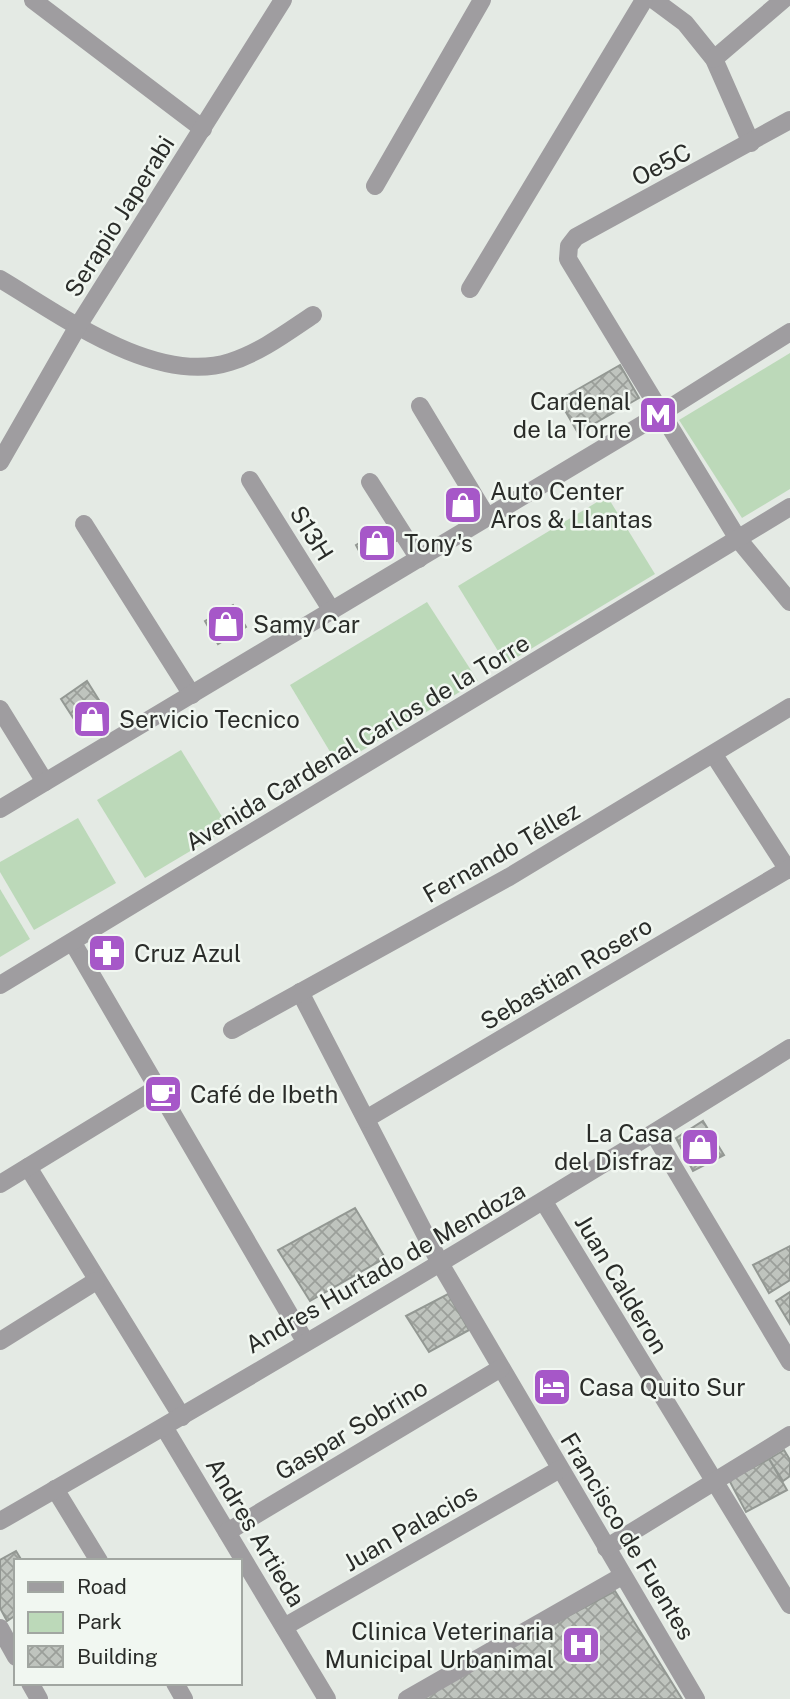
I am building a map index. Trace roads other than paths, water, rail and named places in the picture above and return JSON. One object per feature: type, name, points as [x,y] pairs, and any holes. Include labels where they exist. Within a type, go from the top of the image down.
[{"type":"street","points":[[33,0],[203,129]]},
{"type":"street","name":"Serapio Japerabi","points":[[0,461],[78,326],[283,0]]},
{"type":"street","points":[[375,186],[482,0]]},
{"type":"street","points":[[470,289],[644,0]]},
{"type":"street","points":[[654,0],[685,23],[714,59],[751,143]]},
{"type":"street","points":[[714,59],[783,0]]},
{"type":"street","name":"Oe5C","points":[[660,414],[568,259],[569,246],[576,237],[790,120]]},
{"type":"street","points":[[0,279],[78,326],[150,361],[188,366],[226,364],[257,352],[313,315]]},
{"type":"street","points":[[0,809],[660,414],[790,332]]},
{"type":"street","points":[[420,406],[487,517]]},
{"type":"street","points":[[660,414],[738,539],[790,602]]},
{"type":"street","name":"S13H","points":[[250,480],[332,611]]},
{"type":"street","points":[[370,482],[419,559]]},
{"type":"street","name":"Avenida Cardenal Carlos de la Torre","points":[[0,985],[790,508]]},
{"type":"street","points":[[83,524],[192,695]]},
{"type":"street","name":"Fernando Téllez","points":[[232,1030],[509,877],[790,707]]},
{"type":"street","points":[[0,709],[45,782]]},
{"type":"street","points":[[714,755],[789,869]]},
{"type":"street","name":"Sebastian Rosero","points":[[366,1119],[789,869]]},
{"type":"street","points":[[73,943],[305,1341]]},
{"type":"street","name":"Francisco de Fuentes","points":[[300,992],[441,1265],[696,1699]]},
{"type":"street","name":"Andres Hurtado de Mendoza","points":[[0,1521],[182,1417],[305,1341],[441,1265],[790,1048]]},
{"type":"street","points":[[0,1184],[157,1088]]},
{"type":"street","points":[[654,1134],[790,1362]]},
{"type":"street","points":[[28,1167],[182,1417]]},
{"type":"street","name":"Juan Calderon","points":[[544,1202],[790,1605]]},
{"type":"street","points":[[0,1340],[96,1281]]},
{"type":"street","name":"Gaspar Sobrino","points":[[227,1532],[501,1368]]},
{"type":"street","name":"Andres Artieda","points":[[164,1427],[327,1699]]},
{"type":"street","points":[[606,1548],[790,1435]]},
{"type":"street","name":"Juan Palacios","points":[[284,1628],[560,1469]]},
{"type":"street","points":[[55,1489],[98,1559]]},
{"type":"street","points":[[407,1699],[622,1576]]},
{"type":"street","points":[[0,1628],[14,1653]]},
{"type":"place","name":"Cardenal de la Torre","points":[[658,415]]},
{"type":"place","name":"Auto Center Aros & Llantas","points":[[463,505]]},
{"type":"place","name":"Tony's","points":[[377,543]]},
{"type":"place","name":"Samy Car","points":[[226,624]]},
{"type":"place","name":"Servicio Tecnico","points":[[92,719]]},
{"type":"place","name":"Cruz Azul","points":[[107,953]]},
{"type":"place","name":"Café de Ibeth","points":[[163,1094]]},
{"type":"place","name":"La Casa del Disfraz","points":[[700,1147]]},
{"type":"place","name":"Casa Quito Sur","points":[[552,1387]]},
{"type":"place","name":"Clinica Veterinaria Municipal Urbanimal","points":[[581,1645]]}]
